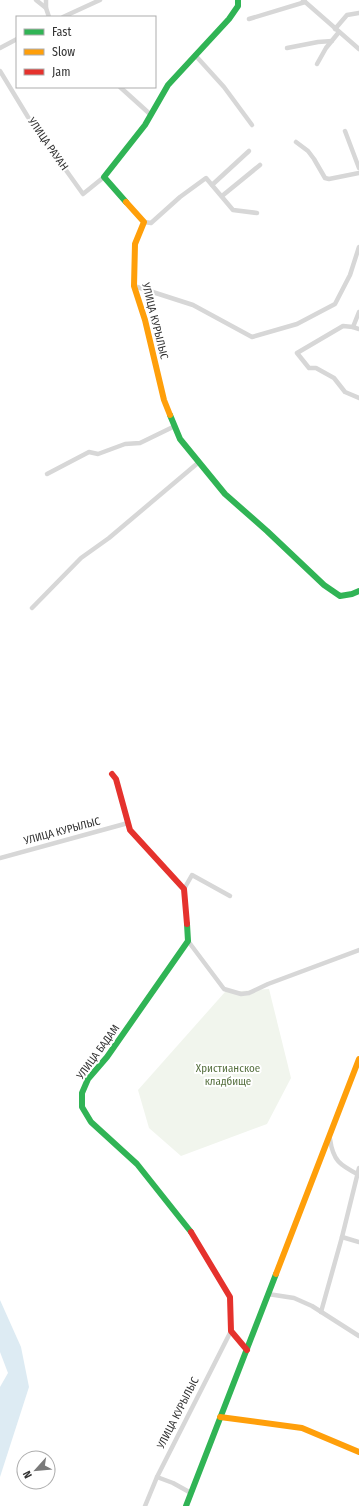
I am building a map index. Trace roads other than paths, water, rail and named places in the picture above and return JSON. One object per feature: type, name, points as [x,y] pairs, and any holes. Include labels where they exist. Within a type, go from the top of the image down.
[{"type":"main road","points":[[144,222],[104,177],[145,125],[168,85],[229,19],[238,6],[238,0]]},
{"type":"main road","name":"УЛИЦА КУРЫЛЫС","points":[[144,222],[135,244],[134,286],[145,320],[164,400],[180,439],[225,494],[324,585],[340,596],[359,591]]},
{"type":"main road","points":[[112,774],[116,779],[130,830],[184,889],[188,941]]},
{"type":"main road","name":"УЛИЦА БАДАМ","points":[[188,941],[107,1057],[88,1079],[82,1093],[82,1107],[91,1122],[137,1164],[189,1229],[230,1297],[230,1331]]},
{"type":"main road","points":[[186,1506],[329,1135],[359,1062]]},
{"type":"main road","points":[[230,1331],[247,1350]]},
{"type":"main road","points":[[220,1417],[302,1428],[359,1452]]},
{"type":"street","points":[[36,0],[46,8]]},
{"type":"street","points":[[46,0],[46,8],[49,16]]},
{"type":"street","points":[[65,16],[100,0]]},
{"type":"street","points":[[249,19],[304,1],[359,49]]},
{"type":"street","points":[[317,64],[347,15],[359,13]]},
{"type":"street","points":[[0,48],[16,40]]},
{"type":"street","points":[[287,48],[332,41]]},
{"type":"street","points":[[195,55],[224,87],[252,125]]},
{"type":"street","name":"УЛИЦА РАУАН","points":[[0,71],[28,117],[83,194],[104,177]]},
{"type":"street","points":[[121,88],[151,115]]},
{"type":"street","points":[[346,131],[359,166]]},
{"type":"street","points":[[296,142],[314,158],[325,178],[329,179],[359,173]]},
{"type":"street","points":[[212,184],[249,151]]},
{"type":"street","points":[[222,196],[260,165]]},
{"type":"street","points":[[144,222],[151,223],[180,197],[206,178],[233,210],[257,213]]},
{"type":"street","points":[[134,286],[193,304],[252,337],[297,324],[335,304],[350,275],[359,248]]},
{"type":"street","points":[[353,327],[359,312]]},
{"type":"street","points":[[359,329],[343,326],[297,353],[309,368],[316,368],[334,378],[345,392],[359,398]]},
{"type":"street","points":[[47,474],[89,452],[98,454],[125,444],[140,443],[175,426]]},
{"type":"street","points":[[32,608],[81,558],[109,538],[199,462]]},
{"type":"street","name":"УЛИЦА КУРЫЛЫС","points":[[0,858],[128,823]]},
{"type":"street","points":[[184,889],[192,875],[230,896]]},
{"type":"street","points":[[188,941],[224,989],[241,994],[249,993],[268,984],[359,950]]},
{"type":"street","points":[[329,1135],[331,1151],[337,1162],[358,1175]]},
{"type":"street","points":[[321,1312],[359,1168]]},
{"type":"street","points":[[342,1237],[359,1242]]},
{"type":"street","points":[[268,1294],[294,1298],[312,1306],[359,1336]]},
{"type":"street","name":"УЛИЦА КУРЫЛЫС","points":[[145,1506],[157,1477],[230,1331]]},
{"type":"street","points":[[157,1477],[173,1483],[191,1493]]},
{"type":"park label","name":"Христианское кладбище","points":[[228,1074]]}]
